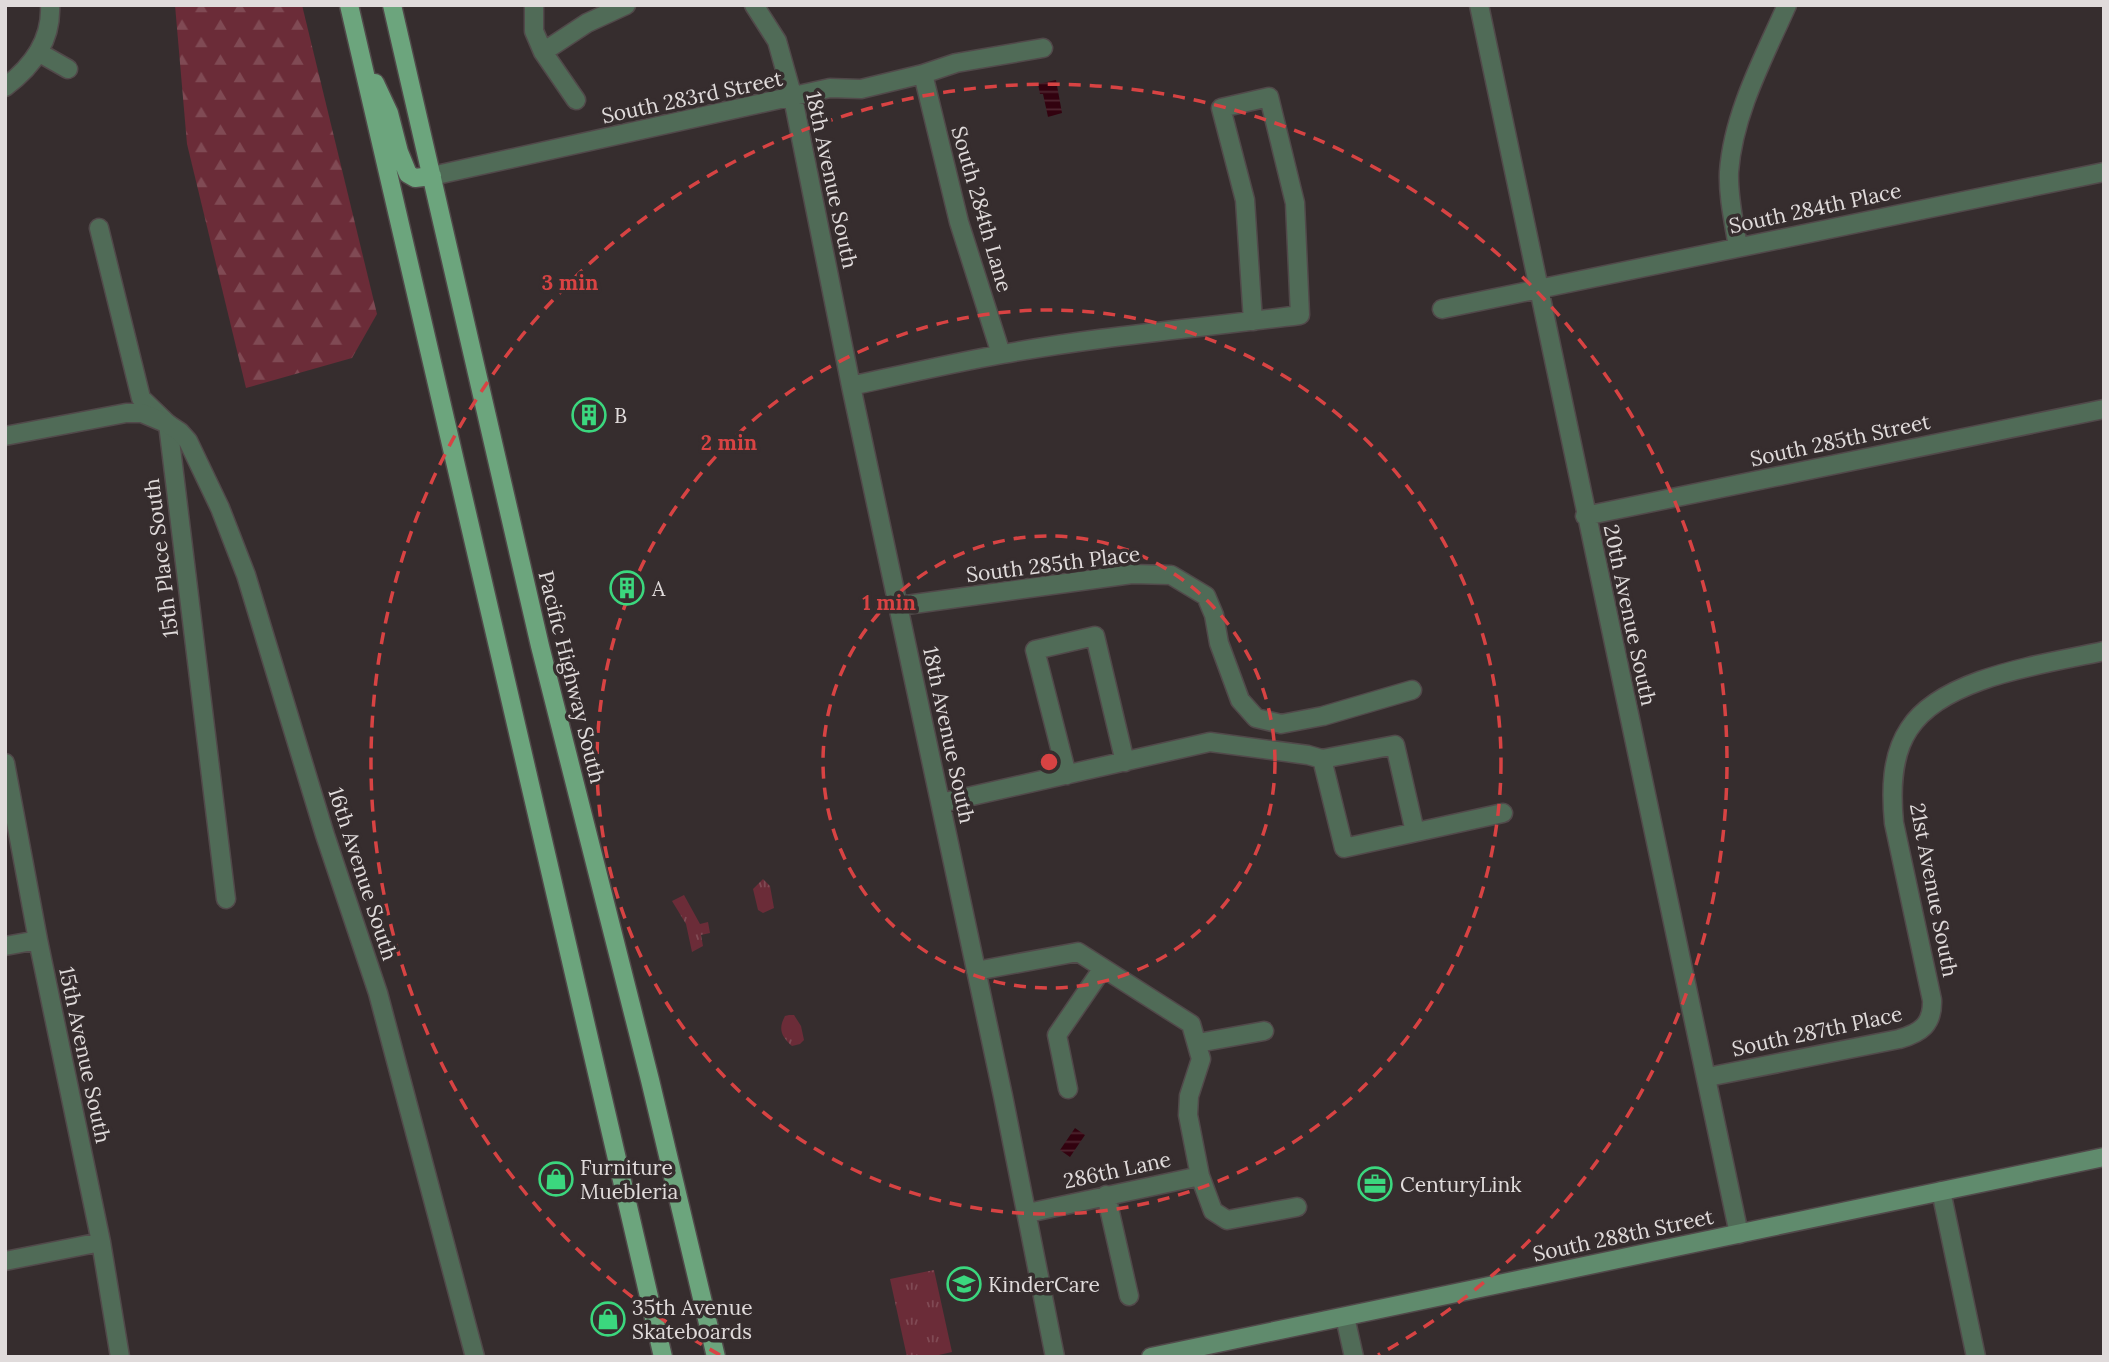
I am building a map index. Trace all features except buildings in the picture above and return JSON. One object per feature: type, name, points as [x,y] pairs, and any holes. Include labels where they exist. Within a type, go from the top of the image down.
[{"type":"main road","points":[[349,5],[663,1357]]},
{"type":"main road","name":"Pacific Highway South","points":[[392,5],[540,646],[650,1080],[716,1357]]},
{"type":"main road","points":[[358,44],[389,113],[408,174],[415,177],[432,176]]},
{"type":"main road","name":"South 288th Street","points":[[1152,1357],[2104,1157]]},
{"type":"street","points":[[5,87],[28,66],[38,52],[48,31],[50,5]]},
{"type":"street","points":[[534,5],[534,32],[543,52],[576,100]]},
{"type":"street","points":[[543,52],[587,23],[626,5]]},
{"type":"street","name":"18th Avenue South","points":[[754,5],[776,41],[793,98],[850,386],[1028,1213],[1055,1357]]},
{"type":"street","name":"20th Avenue South","points":[[1479,5],[1536,290],[1740,1234]]},
{"type":"street","points":[[1738,247],[1729,190],[1733,144],[1748,98],[1787,5]]},
{"type":"street","name":"South 283rd Street","points":[[432,176],[830,88],[861,89],[956,63],[1043,48]]},
{"type":"street","points":[[38,52],[68,69]]},
{"type":"street","name":"South 284th Lane","points":[[923,74],[959,222],[1001,354]]},
{"type":"street","points":[[850,386],[1001,354],[1300,315],[1295,203],[1269,97],[1221,108],[1245,200],[1253,321]]},
{"type":"street","name":"South 284th Place","points":[[1442,309],[2104,172]]},
{"type":"street","points":[[99,228],[141,398],[168,424]]},
{"type":"street","name":"South 285th Street","points":[[1585,516],[2104,409]]},
{"type":"street","points":[[5,436],[127,413],[142,413],[168,424]]},
{"type":"street","name":"15th Place South","points":[[168,424],[226,899]]},
{"type":"street","name":"16th Avenue South","points":[[168,424],[180,432],[194,450],[246,575],[325,835],[378,993],[475,1357]]},
{"type":"street","name":"South 285th Place","points":[[899,606],[1132,574],[1171,575],[1206,596],[1214,615],[1219,643],[1240,700],[1256,718],[1281,724],[1323,716],[1412,690]]},
{"type":"street","points":[[1067,775],[1035,650],[1095,636],[1125,762]]},
{"type":"street","name":"21st Avenue South","points":[[1931,1019],[1932,1000],[1892,804],[1897,759],[1909,729],[1932,705],[1975,684],[2009,673],[2104,651]]},
{"type":"street","points":[[941,803],[1210,742],[1322,759],[1395,745],[1415,832]]},
{"type":"street","points":[[1322,759],[1344,848],[1503,813]]},
{"type":"street","name":"15th Avenue South","points":[[5,763],[38,940],[101,1242],[120,1357]]},
{"type":"street","points":[[5,946],[38,940]]},
{"type":"street","points":[[976,971],[1078,951],[1191,1024],[1198,1043],[1264,1031]]},
{"type":"street","points":[[1068,1089],[1057,1035],[1103,968]]},
{"type":"street","name":"South 287th Place","points":[[1708,1077],[1899,1039],[1920,1032],[1931,1019]]},
{"type":"street","name":"286th Lane","points":[[1028,1213],[1200,1176],[1188,1115],[1189,1096],[1201,1059],[1198,1043]]},
{"type":"street","points":[[1200,1176],[1213,1211],[1227,1220],[1297,1207]]},
{"type":"street","points":[[1941,1191],[1976,1357]]},
{"type":"street","points":[[1106,1195],[1129,1296]]},
{"type":"street","points":[[5,1261],[101,1242]]},
{"type":"street","points":[[1345,1317],[1354,1357]]},
{"type":"green space","points":[[175,5],[302,5],[377,314],[352,358],[246,388],[187,144]]},
{"type":"green space","points":[[763,879],[770,886],[774,908],[763,913],[758,910],[753,889]]},
{"type":"green space","points":[[684,895],[700,924],[708,922],[710,933],[701,935],[703,946],[692,952],[686,924],[672,901]]},
{"type":"green space","points":[[794,1015],[801,1026],[804,1040],[792,1046],[783,1036],[781,1029],[785,1016]]},
{"type":"green space","points":[[934,1270],[952,1352],[930,1357],[907,1357],[890,1279]]},
{"type":"shaded area","points":[[1056,80],[1062,113],[1048,117],[1038,84]]},
{"type":"shaded area","points":[[1075,1128],[1085,1135],[1070,1157],[1060,1150]]},
{"type":"place","name":"B","points":[[589,415]]},
{"type":"place","name":"A","points":[[627,588]]},
{"type":"place","name":"Furniture Muebleria","points":[[556,1179]]},
{"type":"place","name":"CenturyLink","points":[[1375,1184]]},
{"type":"place","name":"KinderCare","points":[[964,1284]]},
{"type":"place","name":"35th Avenue Skateboards","points":[[608,1319]]}]
